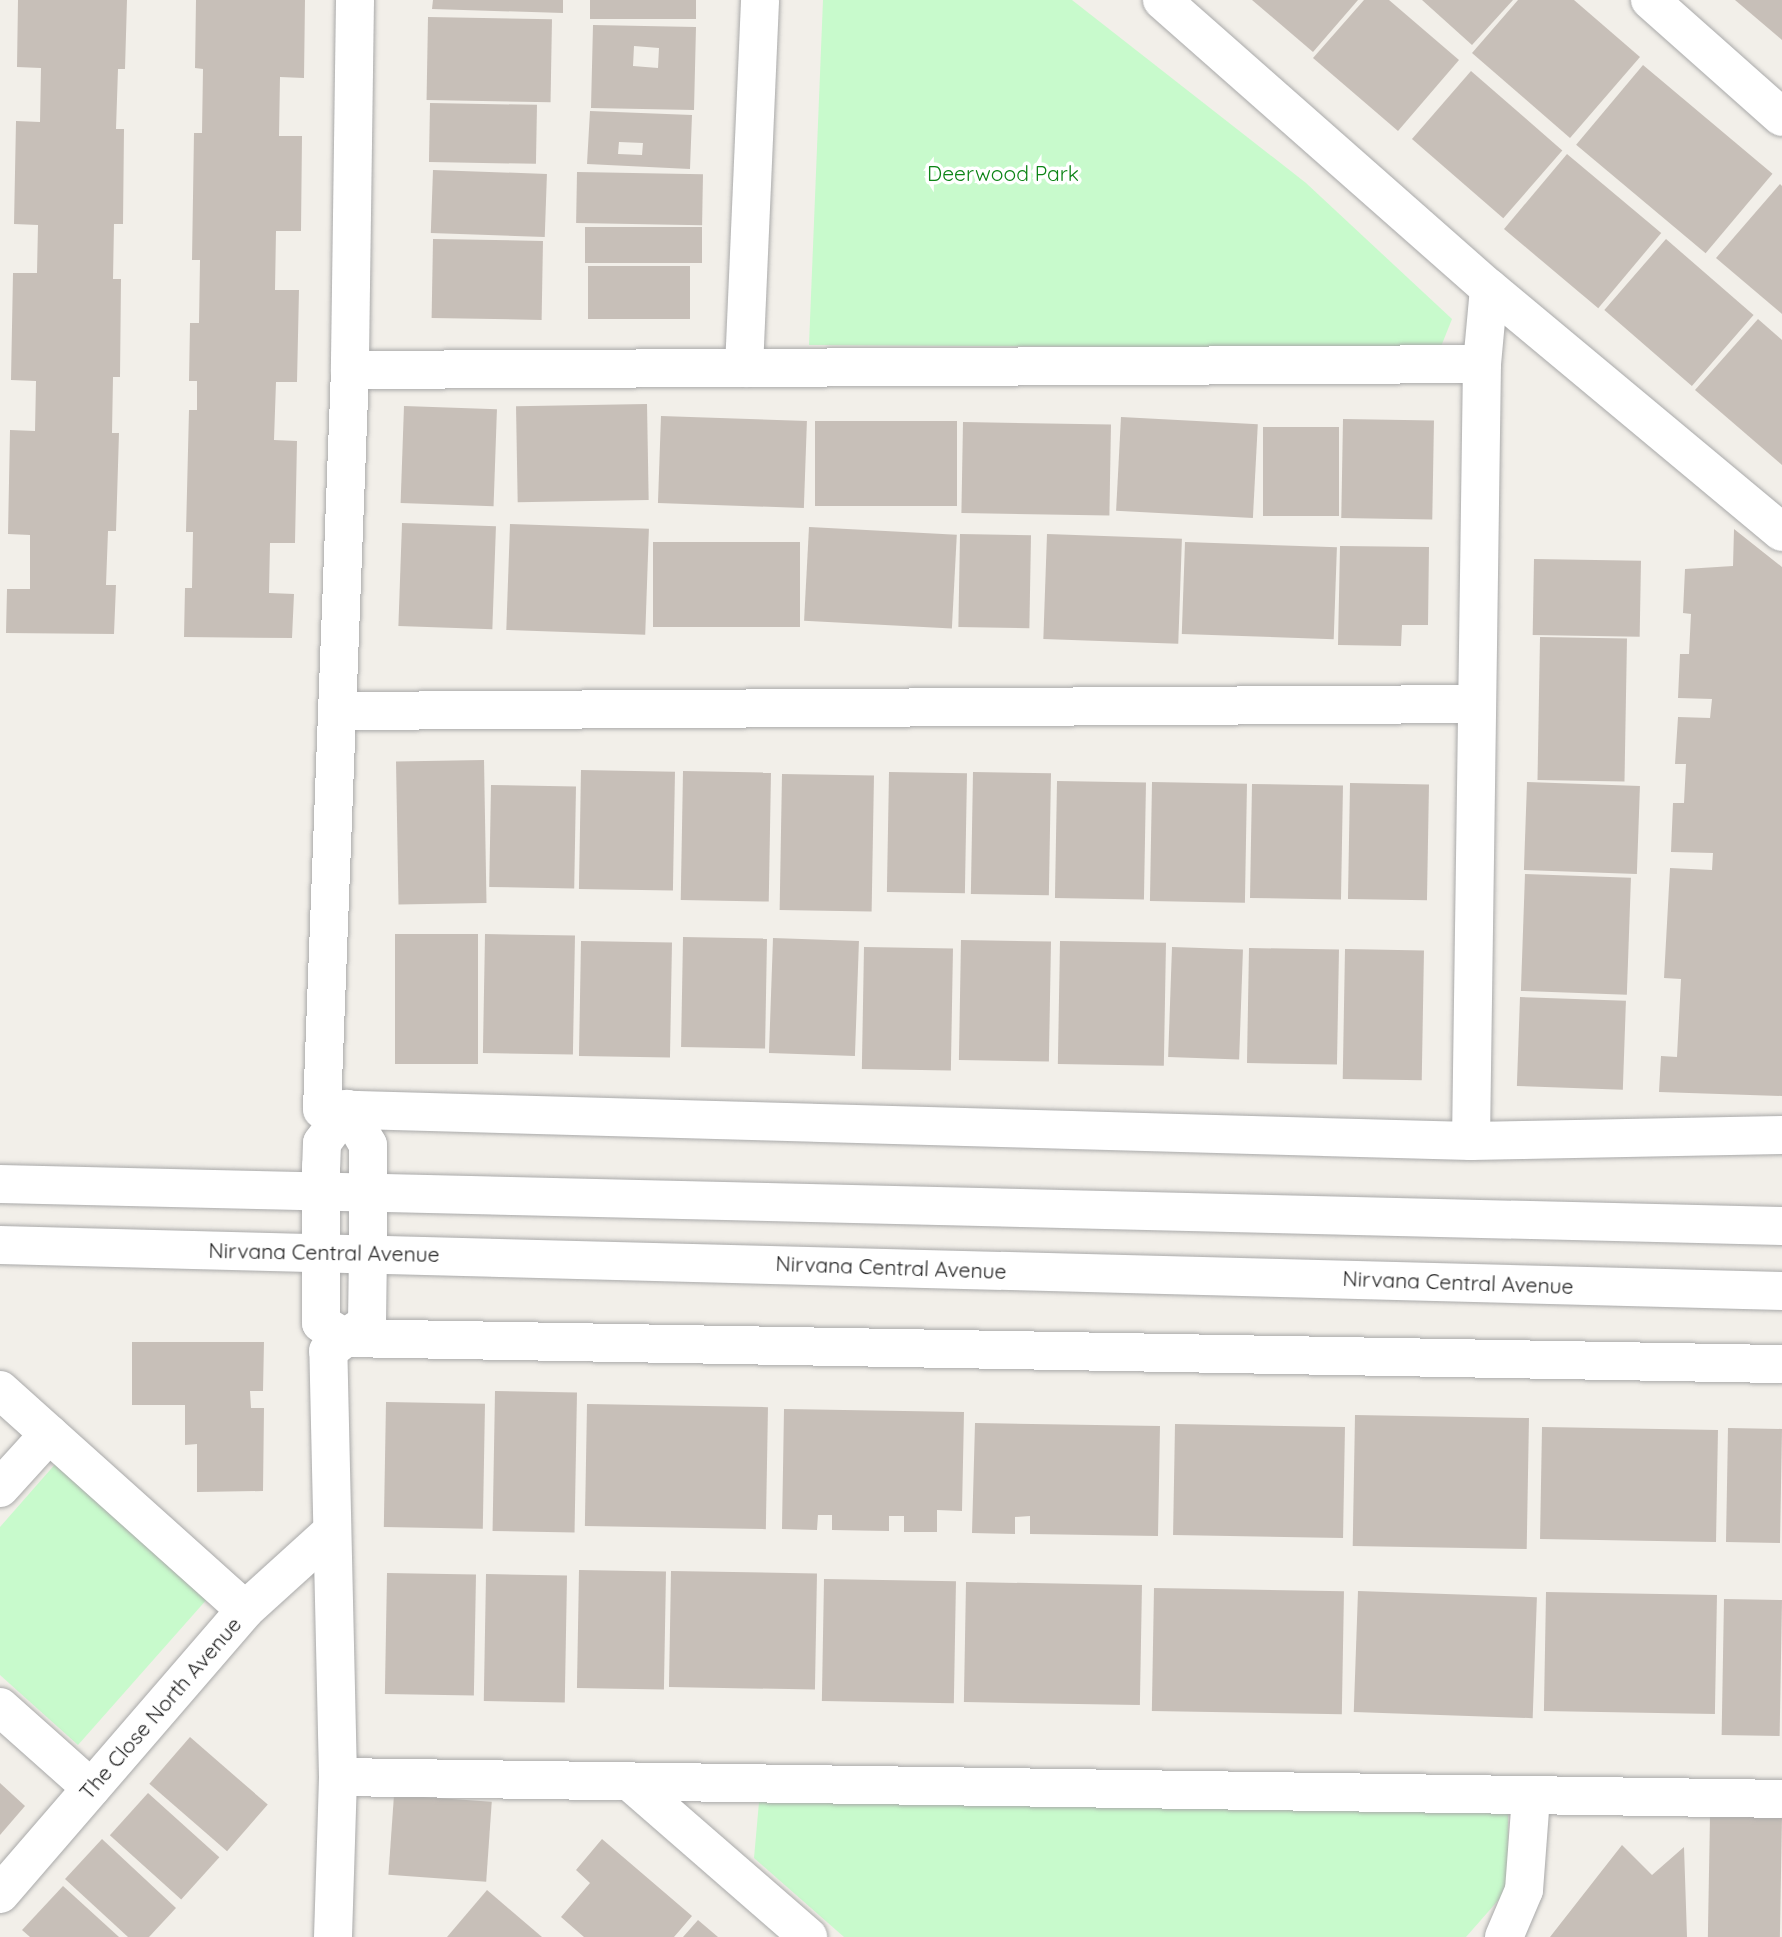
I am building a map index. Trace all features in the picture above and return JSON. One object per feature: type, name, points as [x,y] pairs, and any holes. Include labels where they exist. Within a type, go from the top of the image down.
[{"type":"street","points":[[355,0],[350,370],[322,1109],[1471,1141],[1782,1135]]},
{"type":"street","points":[[744,369],[760,0]]},
{"type":"street","points":[[1162,0],[1489,288],[1782,532]]},
{"type":"street","points":[[1650,0],[1782,117]]},
{"type":"street","points":[[1471,1141],[1482,364],[1489,288]]},
{"type":"street","points":[[350,370],[1482,364]]},
{"type":"street","points":[[338,711],[1477,704]]},
{"type":"street","points":[[347,1109],[322,1143],[321,1323],[345,1338],[1782,1364]]},
{"type":"street","points":[[333,1937],[338,1777],[330,1533],[328,1352],[367,1323],[369,1253],[368,1145],[347,1109]]},
{"type":"street","points":[[0,1184],[1782,1226]]},
{"type":"street","name":"Nirvana Central Avenue","points":[[0,1245],[1782,1291]]},
{"type":"street","points":[[0,1390],[245,1610]]},
{"type":"street","points":[[0,1488],[48,1434]]},
{"type":"street","name":"The Close North Avenue","points":[[0,1894],[245,1610],[330,1533]]},
{"type":"street","points":[[0,1707],[91,1788]]},
{"type":"street","points":[[338,1777],[1782,1799]]},
{"type":"street","points":[[630,1782],[808,1937]]},
{"type":"street","points":[[1504,1937],[1524,1890],[1531,1796]]},
{"type":"green space","name":"Deerwood Park","points":[[823,0],[1072,0],[1306,183],[1452,319],[1440,349],[809,345]]},
{"type":"green space","points":[[57,1462],[208,1598],[78,1745],[0,1675],[0,1527]]},
{"type":"green space","points":[[760,1791],[1508,1810],[1509,1888],[1466,1937],[844,1937],[754,1858]]},
{"type":"building","points":[[18,0],[127,0],[125,69],[118,69],[116,129],[124,129],[123,224],[114,224],[113,279],[121,279],[120,377],[113,377],[112,433],[119,433],[116,531],[108,531],[106,585],[116,585],[114,634],[6,633],[7,589],[30,589],[30,535],[8,534],[10,430],[35,431],[36,381],[11,380],[13,273],[37,273],[38,225],[14,224],[16,121],[40,122],[41,68],[17,67]]},
{"type":"building","points":[[196,0],[305,0],[304,78],[280,77],[279,136],[302,136],[301,231],[276,231],[275,290],[299,290],[297,382],[276,382],[274,440],[297,441],[295,543],[270,543],[269,593],[294,594],[292,638],[184,637],[185,588],[192,588],[193,532],[186,532],[189,410],[197,410],[197,381],[189,381],[190,323],[199,323],[200,260],[192,260],[194,133],[202,133],[203,69],[195,68]]},
{"type":"building","points":[[433,0],[563,0],[563,13],[432,9]]},
{"type":"building","points":[[590,0],[696,0],[696,19],[590,19]]},
{"type":"building","points":[[1252,0],[1358,0],[1313,52]]},
{"type":"building","points":[[1364,0],[1389,0],[1459,60],[1398,131],[1313,58]]},
{"type":"building","points":[[1422,0],[1513,0],[1472,45]]},
{"type":"building","points":[[1518,0],[1574,0],[1640,57],[1570,138],[1472,53]]},
{"type":"building","points":[[1735,0],[1782,0],[1782,40]]},
{"type":"building","points":[[428,17],[552,19],[551,102],[427,100]]},
{"type":"building","points":[[593,25],[696,27],[694,110],[591,108]],"holes":[[[634,46],[659,48],[658,68],[633,66]]]},
{"type":"building","points":[[1643,65],[1772,174],[1706,253],[1576,145]]},
{"type":"building","points":[[1471,71],[1562,150],[1503,218],[1412,139]]},
{"type":"building","points":[[430,103],[537,105],[536,164],[429,162]]},
{"type":"building","points":[[590,111],[692,115],[690,169],[587,164]],"holes":[[[619,142],[643,143],[642,155],[618,154]]]},
{"type":"building","points":[[1567,154],[1661,233],[1598,308],[1504,229]]},
{"type":"building","points":[[433,170],[547,174],[545,237],[431,233]]},
{"type":"building","points":[[577,172],[703,174],[702,225],[576,223]]},
{"type":"building","points":[[1780,184],[1782,186],[1782,314],[1716,258]]},
{"type":"building","points":[[585,227],[702,227],[702,263],[585,263]]},
{"type":"building","points":[[433,239],[543,241],[542,320],[432,318]]},
{"type":"building","points":[[1666,239],[1754,315],[1692,386],[1604,310]]},
{"type":"building","points":[[588,266],[690,266],[690,319],[588,319]]},
{"type":"building","points":[[1758,319],[1782,340],[1782,465],[1695,390]]},
{"type":"building","points":[[647,404],[649,500],[518,502],[516,406]]},
{"type":"building","points":[[404,406],[497,409],[494,506],[401,503]]},
{"type":"building","points":[[661,416],[807,421],[804,508],[658,503]]},
{"type":"building","points":[[1121,417],[1258,424],[1253,518],[1116,511]]},
{"type":"building","points":[[1343,419],[1434,421],[1432,520],[1341,518]]},
{"type":"building","points":[[815,421],[957,421],[957,506],[815,506]]},
{"type":"building","points":[[963,422],[1111,425],[1109,516],[961,513]]},
{"type":"building","points":[[1263,427],[1339,427],[1339,516],[1263,516]]},
{"type":"building","points":[[402,523],[496,526],[492,629],[398,626]]},
{"type":"building","points":[[510,524],[649,529],[645,635],[506,630]]},
{"type":"building","points":[[809,527],[957,535],[952,629],[804,621]]},
{"type":"building","points":[[1734,529],[1782,567],[1782,1096],[1659,1092],[1661,1056],[1677,1057],[1681,979],[1664,978],[1670,868],[1712,870],[1713,853],[1671,852],[1673,803],[1684,803],[1686,764],[1675,764],[1678,717],[1710,718],[1712,699],[1678,698],[1680,654],[1689,654],[1691,614],[1683,613],[1685,569],[1733,566]]},
{"type":"building","points":[[960,534],[1031,535],[1029,628],[958,627]]},
{"type":"building","points":[[1047,534],[1182,539],[1178,644],[1043,639]]},
{"type":"building","points":[[653,542],[800,542],[800,627],[653,627]]},
{"type":"building","points":[[1185,542],[1337,547],[1334,639],[1182,634]]},
{"type":"building","points":[[1340,546],[1429,547],[1428,625],[1402,625],[1401,646],[1338,645]]},
{"type":"building","points":[[1534,559],[1641,561],[1640,637],[1533,635]]},
{"type":"building","points":[[1540,637],[1627,639],[1624,781],[1538,780]]},
{"type":"building","points":[[484,760],[486,903],[399,905],[396,762]]},
{"type":"building","points":[[581,770],[675,772],[673,891],[579,889]]},
{"type":"building","points":[[683,771],[771,773],[769,902],[681,900]]},
{"type":"building","points":[[889,772],[967,773],[965,893],[887,892]]},
{"type":"building","points":[[973,772],[1051,773],[1049,895],[971,894]]},
{"type":"building","points":[[782,774],[874,776],[872,912],[780,910]]},
{"type":"building","points":[[1057,781],[1146,783],[1144,900],[1055,898]]},
{"type":"building","points":[[1152,782],[1247,784],[1245,903],[1150,901]]},
{"type":"building","points":[[1527,782],[1640,786],[1637,874],[1524,870]]},
{"type":"building","points":[[1350,783],[1429,784],[1427,900],[1348,899]]},
{"type":"building","points":[[1252,784],[1343,786],[1341,900],[1250,898]]},
{"type":"building","points":[[491,785],[576,786],[574,888],[489,887]]},
{"type":"building","points":[[1525,874],[1631,878],[1627,995],[1521,991]]},
{"type":"building","points":[[395,934],[478,934],[478,1064],[395,1064]]},
{"type":"building","points":[[485,934],[575,936],[573,1055],[483,1053]]},
{"type":"building","points":[[683,937],[767,938],[765,1048],[681,1047]]},
{"type":"building","points":[[773,938],[859,941],[855,1056],[769,1053]]},
{"type":"building","points":[[961,940],[1051,942],[1049,1062],[959,1060]]},
{"type":"building","points":[[581,941],[672,943],[670,1058],[579,1056]]},
{"type":"building","points":[[1060,941],[1166,943],[1164,1066],[1058,1064]]},
{"type":"building","points":[[864,947],[953,949],[951,1071],[862,1069]]},
{"type":"building","points":[[1172,947],[1243,949],[1239,1059],[1168,1057]]},
{"type":"building","points":[[1249,948],[1339,950],[1337,1065],[1247,1063]]},
{"type":"building","points":[[1345,949],[1424,950],[1422,1080],[1343,1079]]},
{"type":"building","points":[[1520,997],[1626,1001],[1623,1090],[1517,1086]]},
{"type":"building","points":[[132,1342],[264,1342],[263,1391],[250,1391],[251,1408],[264,1408],[263,1491],[197,1492],[197,1444],[185,1445],[185,1405],[132,1405]]},
{"type":"building","points":[[495,1391],[577,1392],[575,1532],[493,1531]]},
{"type":"building","points":[[386,1402],[485,1404],[483,1529],[384,1527]]},
{"type":"building","points":[[587,1404],[768,1407],[766,1529],[585,1526]]},
{"type":"building","points":[[784,1409],[964,1412],[962,1511],[937,1510],[937,1532],[904,1532],[904,1516],[889,1516],[889,1531],[832,1530],[832,1515],[818,1515],[817,1530],[782,1529]]},
{"type":"building","points":[[1355,1415],[1529,1418],[1527,1549],[1353,1546]]},
{"type":"building","points":[[975,1423],[1160,1426],[1158,1536],[1030,1534],[1030,1516],[1015,1517],[1015,1534],[972,1533]]},
{"type":"building","points":[[1175,1424],[1345,1427],[1343,1538],[1173,1535]]},
{"type":"building","points":[[1542,1427],[1718,1430],[1716,1542],[1540,1539]]},
{"type":"building","points":[[1728,1428],[1782,1429],[1780,1543],[1726,1542]]},
{"type":"building","points":[[579,1570],[666,1572],[664,1690],[577,1688]]},
{"type":"building","points":[[671,1571],[817,1574],[815,1690],[669,1687]]},
{"type":"building","points":[[387,1573],[476,1575],[474,1696],[385,1694]]},
{"type":"building","points":[[486,1574],[567,1575],[565,1702],[484,1701]]},
{"type":"building","points":[[824,1579],[956,1581],[954,1703],[822,1701]]},
{"type":"building","points":[[966,1582],[1142,1585],[1140,1705],[964,1702]]},
{"type":"building","points":[[1154,1588],[1344,1591],[1342,1714],[1152,1711]]},
{"type":"building","points":[[1358,1591],[1537,1597],[1533,1718],[1354,1712]]},
{"type":"building","points":[[1546,1592],[1717,1595],[1715,1714],[1544,1711]]},
{"type":"building","points":[[1724,1599],[1782,1600],[1780,1736],[1722,1735]]},
{"type":"building","points":[[190,1737],[268,1805],[227,1851],[149,1784]]},
{"type":"building","points":[[0,1783],[25,1806],[0,1835]]},
{"type":"building","points":[[148,1793],[219,1857],[181,1900],[110,1835]]},
{"type":"building","points":[[394,1795],[492,1802],[486,1882],[388,1875]]},
{"type":"building","points":[[1710,1815],[1782,1816],[1780,1937],[1708,1937]]},
{"type":"building","points":[[102,1839],[176,1908],[149,1937],[128,1937],[65,1879]]},
{"type":"building","points":[[602,1839],[692,1916],[674,1937],[584,1937],[561,1917],[590,1883],[576,1870]]},
{"type":"building","points":[[1622,1845],[1652,1875],[1684,1847],[1687,1937],[1550,1937]]},
{"type":"building","points":[[63,1886],[119,1937],[30,1937],[22,1930]]},
{"type":"building","points":[[487,1890],[542,1937],[447,1937]]},
{"type":"building","points":[[698,1920],[718,1937],[683,1937]]}]
